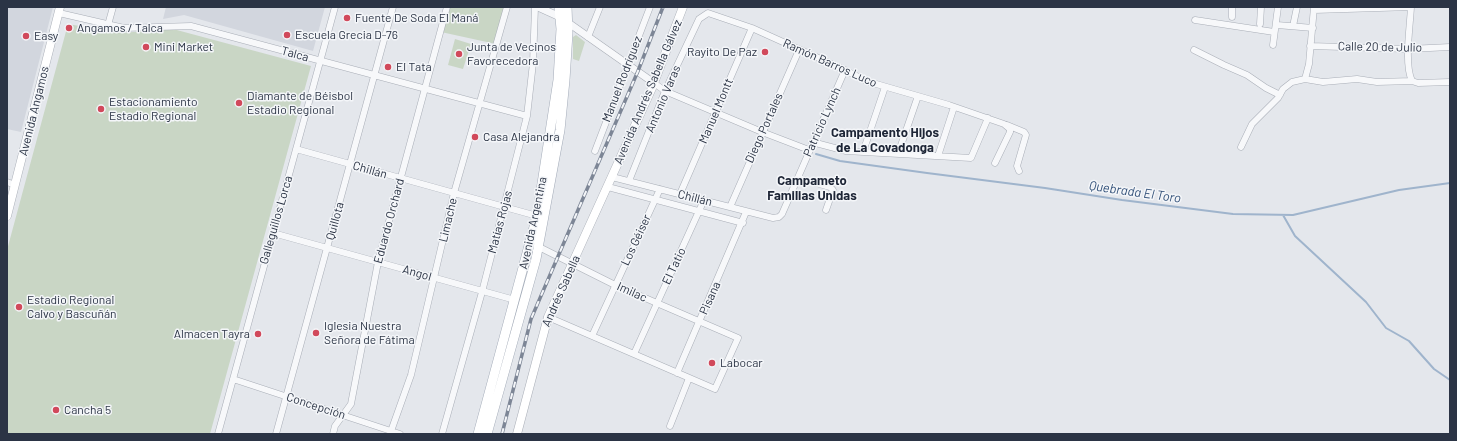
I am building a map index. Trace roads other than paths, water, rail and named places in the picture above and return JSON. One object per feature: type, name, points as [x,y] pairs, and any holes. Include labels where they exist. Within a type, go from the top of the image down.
[{"type":"main road","name":"Avenida Argentina","points":[[478,434],[536,216],[558,80],[561,29],[559,7]]},
{"type":"main road","name":"Avenida Argentina","points":[[487,434],[527,293],[538,248],[560,130],[565,80],[568,24],[567,7]]},
{"type":"main road","name":"Avenida Andrés Sabella Gálvez","points":[[612,177],[654,83],[683,7]]},
{"type":"main road","name":"Avenida Angamos","points":[[7,216],[11,184],[60,10]]},
{"type":"main road","name":"Andrés Sabella","points":[[517,434],[548,317],[612,177]]},
{"type":"street","points":[[108,25],[113,7]]},
{"type":"street","name":"Galleguillos Lorca","points":[[218,434],[335,7]]},
{"type":"street","name":"Quillota","points":[[276,434],[393,7]]},
{"type":"street","name":"Eduardo Orchard","points":[[333,434],[335,426],[344,416],[351,404],[378,262],[400,178],[426,90],[447,7]]},
{"type":"street","name":"Limache","points":[[391,433],[411,375],[454,193],[507,7]]},
{"type":"street","points":[[536,7],[560,17],[665,91],[809,150]]},
{"type":"street","name":"Matías Rojas","points":[[442,434],[482,292],[527,116],[533,63],[536,7]]},
{"type":"street","points":[[588,37],[600,7]]},
{"type":"street","name":"Manuel Rodríguez","points":[[595,151],[650,7]]},
{"type":"street","points":[[1232,7],[1232,18]]},
{"type":"street","points":[[1260,24],[1261,7]]},
{"type":"street","points":[[1273,45],[1274,32],[1277,25],[1278,7]]},
{"type":"street","points":[[1293,26],[1297,7]]},
{"type":"street","points":[[1305,80],[1309,64],[1314,9],[1411,7],[1410,76],[1412,81]]},
{"type":"street","name":"Talca","points":[[60,10],[108,25],[124,28],[191,26],[527,116]]},
{"type":"street","name":"Ramón Barros Luco","points":[[699,19],[708,13],[713,13],[752,28],[845,70],[866,82],[954,107],[1024,132],[1026,135],[1017,166],[1019,171]]},
{"type":"street","name":"Antonio Varas","points":[[628,181],[665,91],[699,19]]},
{"type":"street","points":[[1195,20],[1274,32]]},
{"type":"street","points":[[1277,25],[1313,28]]},
{"type":"street","name":"Manuel Montt","points":[[680,194],[752,28]]},
{"type":"street","name":"Calle 20 de Julio","points":[[1310,46],[1410,49],[1450,47]]},
{"type":"street","name":"Diego Portales","points":[[730,207],[799,50]]},
{"type":"street","points":[[1194,50],[1247,75],[1266,88],[1280,95]]},
{"type":"street","name":"Patricio Lynch","points":[[779,217],[782,214],[812,142],[845,70]]},
{"type":"street","points":[[1241,147],[1252,124],[1289,84],[1305,80],[1323,82],[1358,79],[1378,82],[1450,82]]},
{"type":"street","points":[[863,152],[884,87]]},
{"type":"street","points":[[898,154],[918,96]]},
{"type":"street","points":[[938,156],[954,107]]},
{"type":"street","points":[[812,142],[846,150],[863,152],[971,158],[988,118]]},
{"type":"street","points":[[995,163],[1010,132],[1007,125]]},
{"type":"street","name":"Chillán","points":[[296,149],[536,216]]},
{"type":"street","name":"Chillán","points":[[612,177],[746,212],[773,218],[779,217]]},
{"type":"street","points":[[798,178],[830,187],[833,190],[826,210]]},
{"type":"street","points":[[608,187],[699,212],[743,222]]},
{"type":"street","name":"Los Géiser","points":[[592,336],[660,189]]},
{"type":"street","name":"El Tatio","points":[[634,354],[704,200]]},
{"type":"street","name":"Pisana","points":[[677,373],[746,212]]},
{"type":"street","name":"Angol","points":[[273,233],[514,300]]},
{"type":"street","points":[[531,238],[538,248]]},
{"type":"street","name":"Imilac","points":[[538,248],[657,304],[738,338],[715,389],[689,378]]},
{"type":"street","points":[[548,317],[689,378],[670,426]]},
{"type":"street","name":"Concepción","points":[[233,379],[391,433],[400,434]]},
{"type":"waterway","name":"Quebrada El Toro","points":[[816,154],[840,161],[1233,214],[1293,215],[1399,190],[1450,183]]},
{"type":"waterway","points":[[1283,215],[1295,236],[1366,302],[1386,328],[1409,341],[1434,369],[1450,380]]},
{"type":"railway","points":[[502,434],[531,319],[638,71],[663,7]]},
{"type":"place","name":"Fuente De Soda El Maná","points":[[347,18]]},
{"type":"place","name":"Angamos / Talca","points":[[69,28]]},
{"type":"place","name":"Escuela Grecia D-76","points":[[287,35]]},
{"type":"place","name":"Easy","points":[[26,36]]},
{"type":"place","name":"Mini Market","points":[[146,47]]},
{"type":"place","name":"Rayito De Paz","points":[[765,52]]},
{"type":"place","name":"Junta de Vecinos Favorecedora","points":[[459,54]]},
{"type":"place","name":"El Tata","points":[[388,67]]},
{"type":"place","name":"Diamante de Béisbol Estadio Regional","points":[[239,103]]},
{"type":"place","name":"Estacionamiento Estadio Regional","points":[[101,109]]},
{"type":"place","name":"Casa Alejandra","points":[[475,137]]},
{"type":"place","name":"Estadio Regional Calvo y Bascuñán","points":[[19,307]]},
{"type":"place","name":"Iglesia Nuestra Señora de Fátima","points":[[316,333]]},
{"type":"place","name":"Almacen Tayra","points":[[258,334]]},
{"type":"place","name":"Labocar","points":[[712,363]]},
{"type":"place","name":"Cancha 5","points":[[56,410]]},
{"type":"district","name":"Campamento Hijos de La Covadonga","points":[[885,140]]},
{"type":"district","name":"Campameto Familias Unidas","points":[[812,188]]}]
